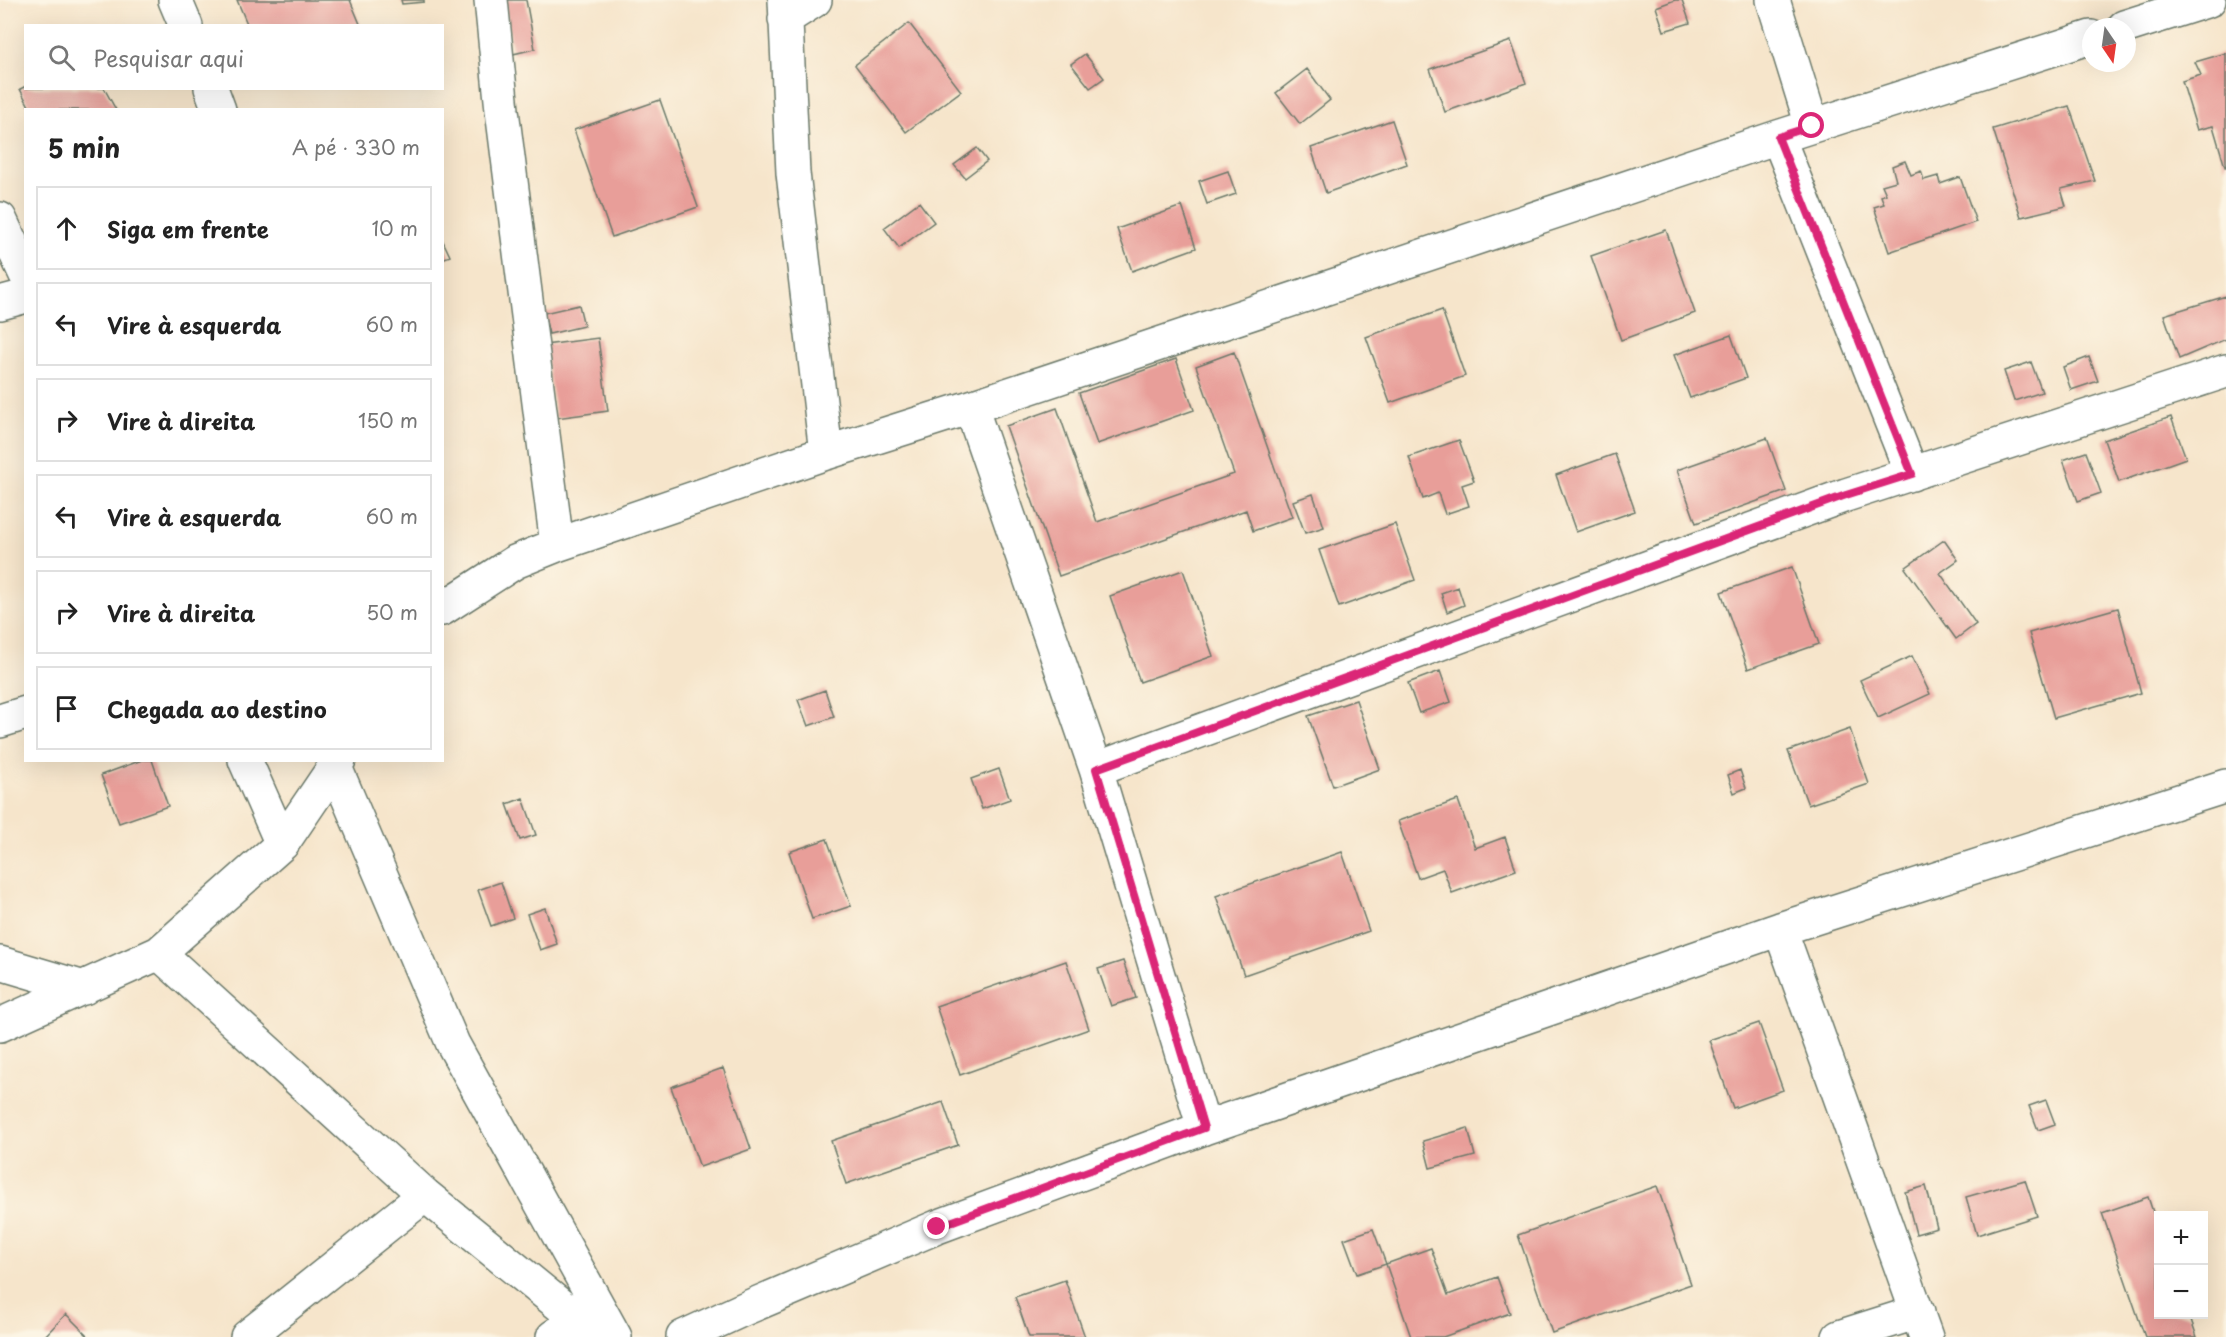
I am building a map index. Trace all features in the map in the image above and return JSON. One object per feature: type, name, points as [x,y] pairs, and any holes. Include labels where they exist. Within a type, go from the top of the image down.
[{"type":"street","points":[[176,0],[185,24]]},
{"type":"street","points":[[491,0],[502,110],[557,545]]},
{"type":"street","points":[[815,0],[785,9],[793,173],[826,453]]},
{"type":"street","points":[[1773,0],[1812,126]]},
{"type":"street","points":[[2136,23],[2209,0]]},
{"type":"street","points":[[444,608],[515,562],[557,545],[826,453],[971,407],[1778,137],[2082,40]]},
{"type":"street","points":[[212,90],[218,108]]},
{"type":"street","points":[[1778,137],[1912,474]]},
{"type":"street","points":[[0,219],[24,272]]},
{"type":"street","points":[[0,303],[24,297]]},
{"type":"street","points":[[1096,769],[1846,495],[2226,371]]},
{"type":"street","points":[[971,407],[1096,769],[1204,1128]]},
{"type":"street","points":[[0,721],[24,714]]},
{"type":"street","points":[[245,762],[282,844]]},
{"type":"street","points":[[0,1025],[159,954],[282,844],[337,764]]},
{"type":"street","points":[[337,764],[453,1044],[615,1337]]},
{"type":"street","points":[[683,1337],[937,1227],[1204,1128],[1780,929],[2226,786]]},
{"type":"street","points":[[1780,929],[1922,1324],[1839,1337]]},
{"type":"street","points":[[159,954],[577,1331]]},
{"type":"street","points":[[0,963],[84,988]]},
{"type":"street","points":[[247,1337],[425,1195]]},
{"type":"building","points":[[237,0],[350,0],[360,24],[247,24]]},
{"type":"building","points":[[401,0],[424,0],[424,2],[402,4]]},
{"type":"building","points":[[504,0],[526,0],[535,49],[513,54]]},
{"type":"building","points":[[1675,0],[1682,0],[1690,23],[1664,31],[1656,7]]},
{"type":"building","points":[[909,23],[961,91],[906,132],[855,65]]},
{"type":"building","points":[[1511,41],[1526,83],[1445,112],[1430,69]]},
{"type":"building","points":[[2226,53],[2225,167],[2213,126],[2197,130],[2182,81],[2201,75],[2195,62]]},
{"type":"building","points":[[1085,54],[1104,78],[1090,88],[1071,64]]},
{"type":"building","points":[[1307,69],[1330,100],[1300,124],[1276,93]]},
{"type":"building","points":[[24,87],[24,90],[105,90],[115,108],[30,108],[20,89]]},
{"type":"building","points":[[660,100],[698,207],[612,237],[574,130]]},
{"type":"building","points":[[2069,106],[2095,181],[2061,189],[2066,206],[2021,217],[1993,129]]},
{"type":"building","points":[[1392,120],[1407,164],[1326,193],[1311,148]]},
{"type":"building","points":[[977,148],[987,161],[965,178],[954,165]]},
{"type":"building","points":[[1905,161],[1911,175],[1921,171],[1924,180],[1938,176],[1940,184],[1960,177],[1976,222],[1889,252],[1874,207],[1884,204],[1881,196],[1886,194],[1882,185],[1896,181],[1892,166]]},
{"type":"building","points":[[1228,171],[1236,194],[1207,204],[1199,181]]},
{"type":"building","points":[[919,202],[934,222],[899,248],[884,228]]},
{"type":"building","points":[[1182,206],[1196,248],[1132,271],[1117,229]]},
{"type":"building","points":[[1666,230],[1695,313],[1621,340],[1591,256]]},
{"type":"building","points":[[444,243],[450,256],[444,258]]},
{"type":"building","points":[[2226,296],[2226,339],[2179,359],[2164,315]]},
{"type":"building","points":[[579,305],[584,326],[549,334],[544,313]]},
{"type":"building","points":[[1442,310],[1465,376],[1390,403],[1366,337]]},
{"type":"building","points":[[1731,335],[1746,378],[1690,398],[1674,355]]},
{"type":"building","points":[[598,338],[608,411],[556,418],[545,345]]},
{"type":"building","points":[[1234,352],[1292,517],[1253,531],[1246,510],[1059,576],[1006,426],[1057,408],[1097,522],[1234,474],[1196,366]]},
{"type":"building","points":[[2089,357],[2098,381],[2071,390],[2063,367]]},
{"type":"building","points":[[1176,359],[1194,410],[1097,444],[1079,393]]},
{"type":"building","points":[[2031,362],[2042,392],[2014,401],[2004,371]]},
{"type":"building","points":[[2171,417],[2186,458],[2119,482],[2104,440]]},
{"type":"building","points":[[1767,438],[1786,491],[1696,523],[1677,470]]},
{"type":"building","points":[[1459,440],[1474,481],[1462,485],[1469,506],[1445,514],[1438,493],[1423,499],[1409,457]]},
{"type":"building","points":[[2086,452],[2101,493],[2078,501],[2063,460]]},
{"type":"building","points":[[1615,454],[1635,511],[1576,532],[1556,475]]},
{"type":"building","points":[[1313,494],[1324,527],[1305,533],[1293,501]]},
{"type":"building","points":[[1395,524],[1415,580],[1339,607],[1319,550]]},
{"type":"building","points":[[1944,540],[1958,560],[1940,573],[1976,624],[1956,639],[1905,568]]},
{"type":"building","points":[[1792,567],[1819,644],[1748,669],[1721,592]]},
{"type":"building","points":[[1183,570],[1213,656],[1140,682],[1110,596]]},
{"type":"building","points":[[1458,587],[1464,605],[1447,612],[1441,593]]},
{"type":"building","points":[[2118,608],[2141,693],[2054,718],[2029,633]]},
{"type":"building","points":[[1912,656],[1930,694],[1878,718],[1860,680]]},
{"type":"building","points":[[1440,671],[1451,702],[1419,713],[1408,683]]},
{"type":"building","points":[[825,690],[834,717],[808,726],[798,700]]},
{"type":"building","points":[[1356,700],[1380,769],[1333,786],[1308,716]]},
{"type":"building","points":[[1850,729],[1869,784],[1808,805],[1788,751]]},
{"type":"building","points":[[137,762],[153,762],[168,806],[119,823],[101,775]]},
{"type":"building","points":[[999,769],[1010,799],[982,809],[971,779]]},
{"type":"building","points":[[1740,770],[1746,788],[1734,793],[1728,775]]},
{"type":"building","points":[[523,798],[536,835],[520,840],[507,804]]},
{"type":"building","points":[[1458,800],[1475,848],[1505,837],[1516,870],[1452,893],[1443,869],[1418,878],[1398,821]]},
{"type":"building","points":[[827,839],[851,906],[812,919],[789,852]]},
{"type":"building","points":[[1342,852],[1369,931],[1244,975],[1216,896]]},
{"type":"building","points":[[501,882],[513,918],[491,926],[478,890]]},
{"type":"building","points":[[545,908],[557,944],[540,950],[527,914]]},
{"type":"building","points":[[1066,961],[1089,1029],[960,1075],[936,1006]]},
{"type":"building","points":[[1123,961],[1136,998],[1111,1006],[1098,969]]},
{"type":"building","points":[[1759,1023],[1783,1090],[1733,1108],[1709,1040]]},
{"type":"building","points":[[723,1068],[751,1149],[700,1167],[671,1087]]},
{"type":"building","points":[[2046,1100],[2055,1124],[2038,1130],[2029,1106]]},
{"type":"building","points":[[943,1102],[958,1145],[846,1184],[831,1141]]},
{"type":"building","points":[[1468,1128],[1475,1156],[1430,1168],[1423,1141]]},
{"type":"building","points":[[2025,1180],[2037,1216],[1977,1235],[1966,1197]]},
{"type":"building","points":[[1657,1186],[1691,1284],[1552,1333],[1518,1235]]},
{"type":"building","points":[[1926,1186],[1937,1228],[1916,1234],[1905,1192]]},
{"type":"building","points":[[2148,1197],[2154,1215],[2154,1319],[2191,1319],[2197,1337],[2145,1337],[2102,1213]]},
{"type":"building","points":[[1373,1229],[1386,1264],[1357,1274],[1344,1239]]},
{"type":"building","points":[[1431,1248],[1448,1295],[1497,1277],[1510,1313],[1443,1337],[1411,1337],[1386,1264]]},
{"type":"building","points":[[1065,1280],[1085,1337],[1029,1337],[1015,1297]]},
{"type":"building","points":[[66,1314],[89,1337],[44,1337]]},
{"type":"route","points":[[937,1227],[1204,1128],[1096,769],[1846,495],[1912,474],[1778,137],[1812,126]]}]
